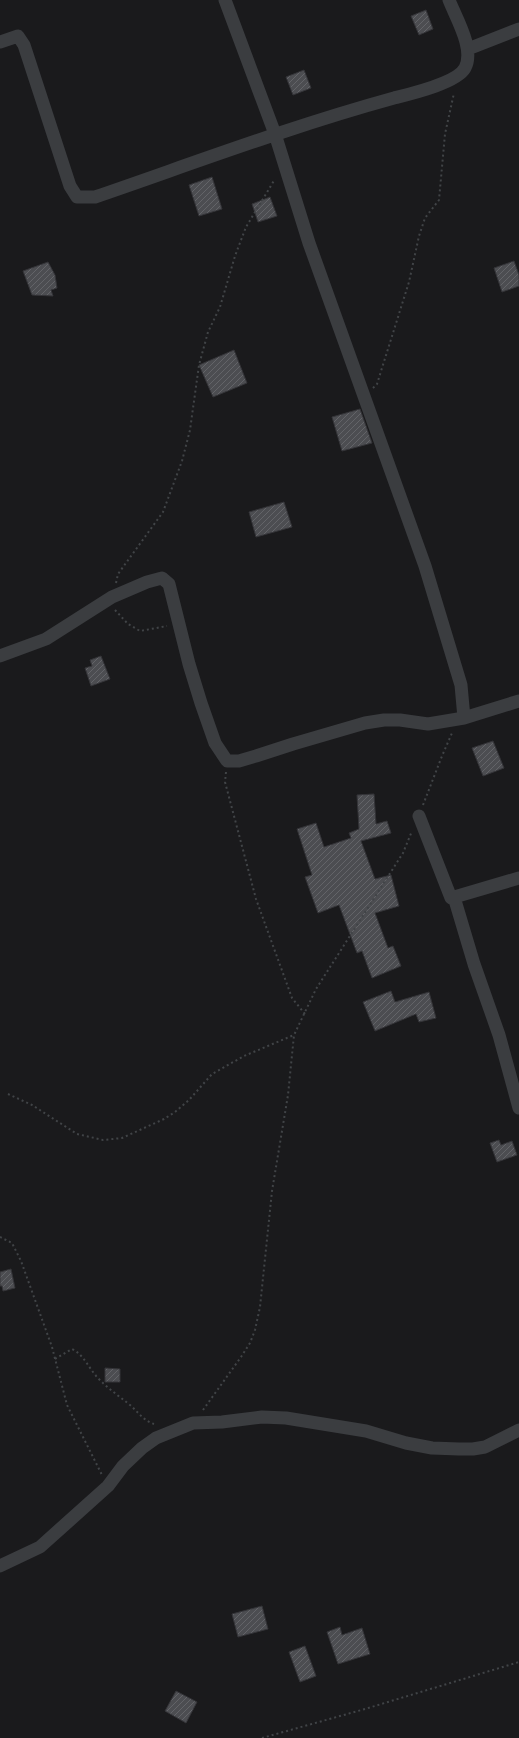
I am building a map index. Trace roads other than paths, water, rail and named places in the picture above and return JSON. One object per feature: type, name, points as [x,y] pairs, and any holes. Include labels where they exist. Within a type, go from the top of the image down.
[{"type":"street","points":[[225,0],[275,134],[309,243],[425,566],[461,685],[460,719]]},
{"type":"street","points":[[0,42],[18,36],[24,45],[70,186],[77,197],[95,197],[275,134],[369,105],[428,89],[458,76],[464,69],[468,59],[468,49],[449,0]]},
{"type":"street","points":[[468,49],[519,29]]},
{"type":"street","points":[[0,656],[46,639],[107,600],[147,582],[162,578],[169,584],[189,664],[214,743],[227,762],[239,761],[300,742],[378,721],[400,720],[428,724],[460,719],[519,701]]},
{"type":"street","points":[[419,816],[450,898],[519,878]]},
{"type":"street","points":[[454,898],[474,964],[499,1035],[519,1108]]},
{"type":"street","points":[[0,1566],[40,1547],[108,1486],[123,1466],[142,1448],[156,1438],[193,1423],[222,1422],[262,1416],[286,1418],[366,1431],[432,1448],[459,1449],[485,1447],[519,1430]]}]
